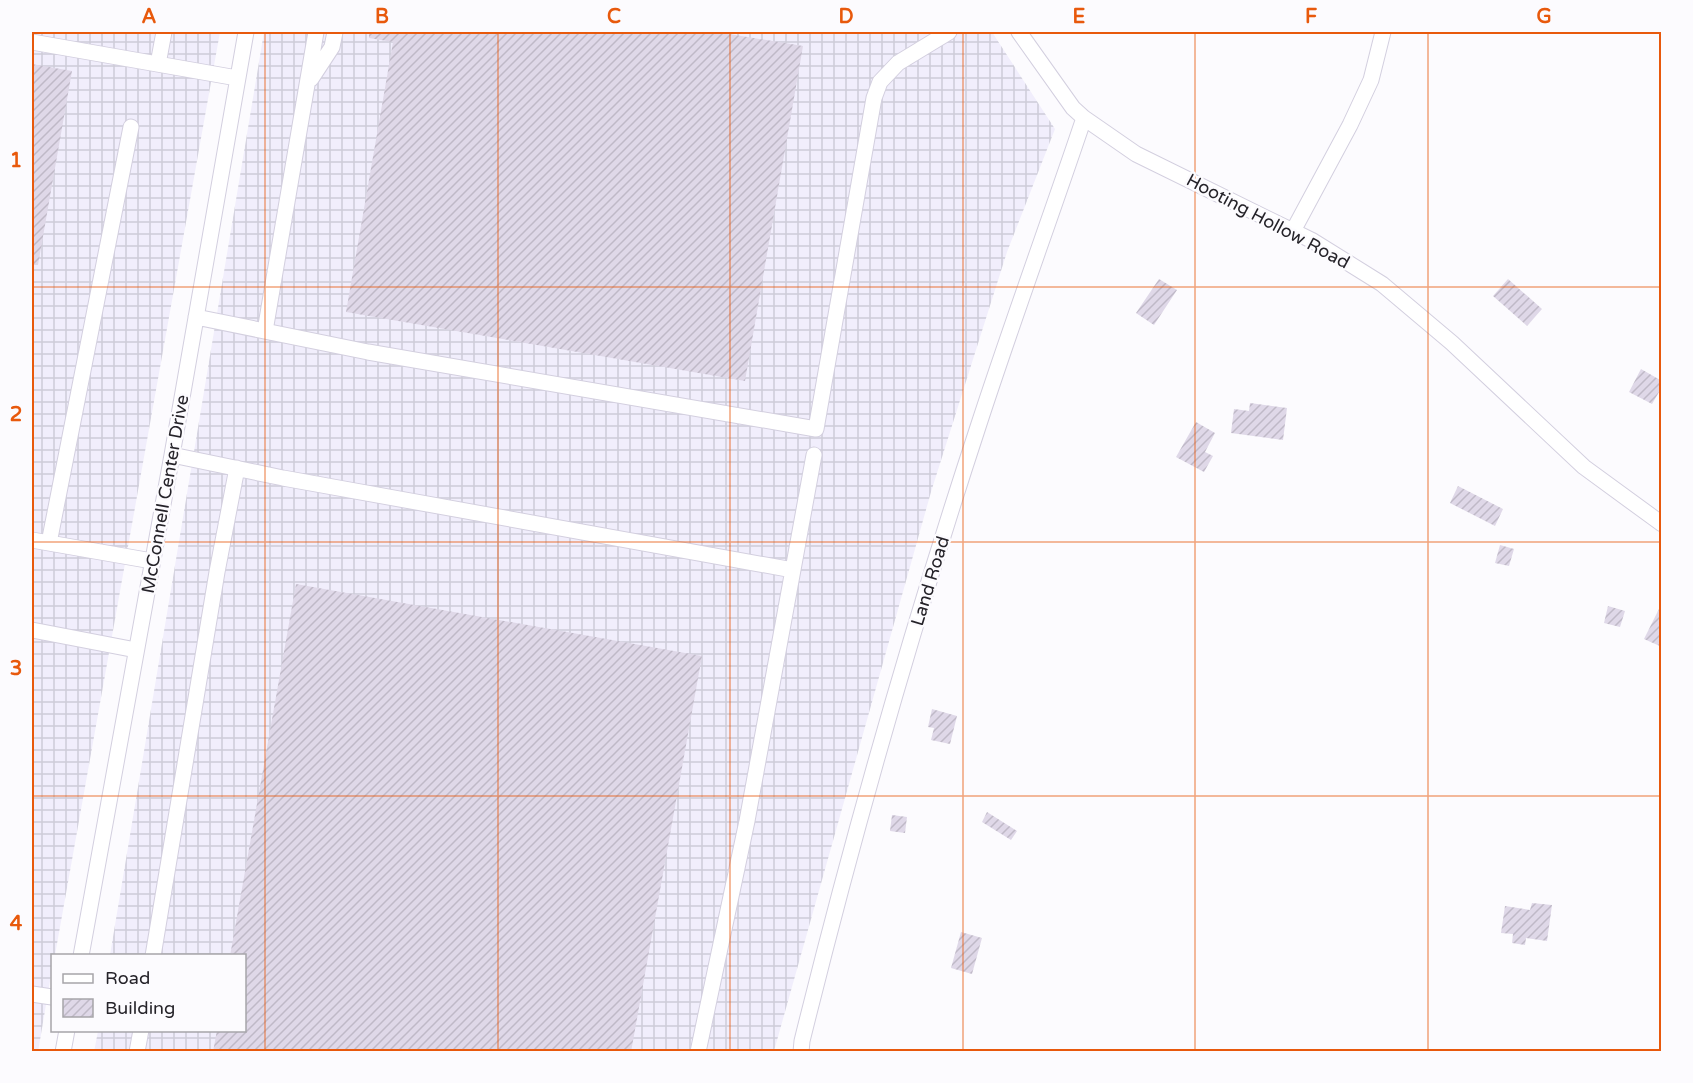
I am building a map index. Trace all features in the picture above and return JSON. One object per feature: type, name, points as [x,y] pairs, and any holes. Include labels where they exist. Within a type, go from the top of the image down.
[{"type":"street","points":[[158,64],[164,32]]},
{"type":"street","name":"McConnell Center Drive","points":[[81,954],[246,32]]},
{"type":"street","points":[[265,331],[316,32]]},
{"type":"street","points":[[307,83],[333,47],[335,32]]},
{"type":"street","points":[[196,317],[392,356],[816,429],[874,98],[880,82],[898,63],[949,32]]},
{"type":"street","name":"Hooting Hollow Road","points":[[1019,32],[1073,108],[1084,118],[1136,154],[1313,241],[1382,284],[1452,342],[1584,467],[1662,524]]},
{"type":"street","points":[[1293,231],[1350,125],[1371,80],[1383,32]]},
{"type":"street","points":[[32,42],[237,78]]},
{"type":"street","name":"Land Road","points":[[801,1052],[836,902],[888,718],[977,430],[1084,118]]},
{"type":"street","points":[[49,543],[131,127]]},
{"type":"street","points":[[172,455],[793,570]]},
{"type":"street","points":[[698,1052],[747,821],[814,455]]},
{"type":"street","points":[[153,954],[217,572],[237,468]]},
{"type":"street","points":[[32,540],[153,561]]},
{"type":"street","points":[[32,630],[136,650]]},
{"type":"street","points":[[32,994],[51,997]]},
{"type":"street","points":[[63,1052],[67,1032]]},
{"type":"street","points":[[137,1052],[141,1032]]},
{"type":"shaded area","points":[[32,32],[220,32],[55,954],[51,954],[51,975],[38,1052],[32,1051]]},
{"type":"shaded area","points":[[264,32],[992,32],[1055,129],[1007,252],[931,492],[774,1051],[94,1052],[98,1032],[246,1032],[246,954],[110,954]]},
{"type":"building","points":[[369,32],[717,32],[803,46],[745,381],[346,312],[393,42],[369,38]]},
{"type":"building","points":[[32,64],[72,71],[38,265],[32,265]]},
{"type":"building","points":[[1159,279],[1177,290],[1154,325],[1136,313]]},
{"type":"building","points":[[1508,279],[1542,309],[1527,326],[1493,296]]},
{"type":"building","points":[[1641,369],[1662,381],[1662,387],[1652,404],[1629,392]]},
{"type":"building","points":[[1250,403],[1287,408],[1283,440],[1231,433],[1234,409],[1249,411]]},
{"type":"building","points":[[1196,422],[1215,433],[1205,452],[1213,456],[1204,472],[1176,457]]},
{"type":"building","points":[[1458,486],[1503,509],[1495,526],[1450,503]]},
{"type":"building","points":[[1500,545],[1514,549],[1509,566],[1495,563]]},
{"type":"building","points":[[296,584],[702,656],[631,1052],[213,1052],[217,1032],[246,1032],[246,954],[230,954]]},
{"type":"building","points":[[1662,603],[1662,647],[1644,639]]},
{"type":"building","points":[[1608,606],[1625,611],[1620,627],[1604,623]]},
{"type":"building","points":[[932,709],[957,716],[950,744],[931,740],[934,728],[928,727]]},
{"type":"building","points":[[987,812],[1017,831],[1011,840],[982,822]]},
{"type":"building","points":[[892,815],[907,817],[905,833],[890,831]]},
{"type":"building","points":[[1532,903],[1552,905],[1547,941],[1526,938],[1525,945],[1512,943],[1513,934],[1501,933],[1505,906],[1530,910]]},
{"type":"building","points":[[961,932],[982,938],[972,974],[951,968]]}]
